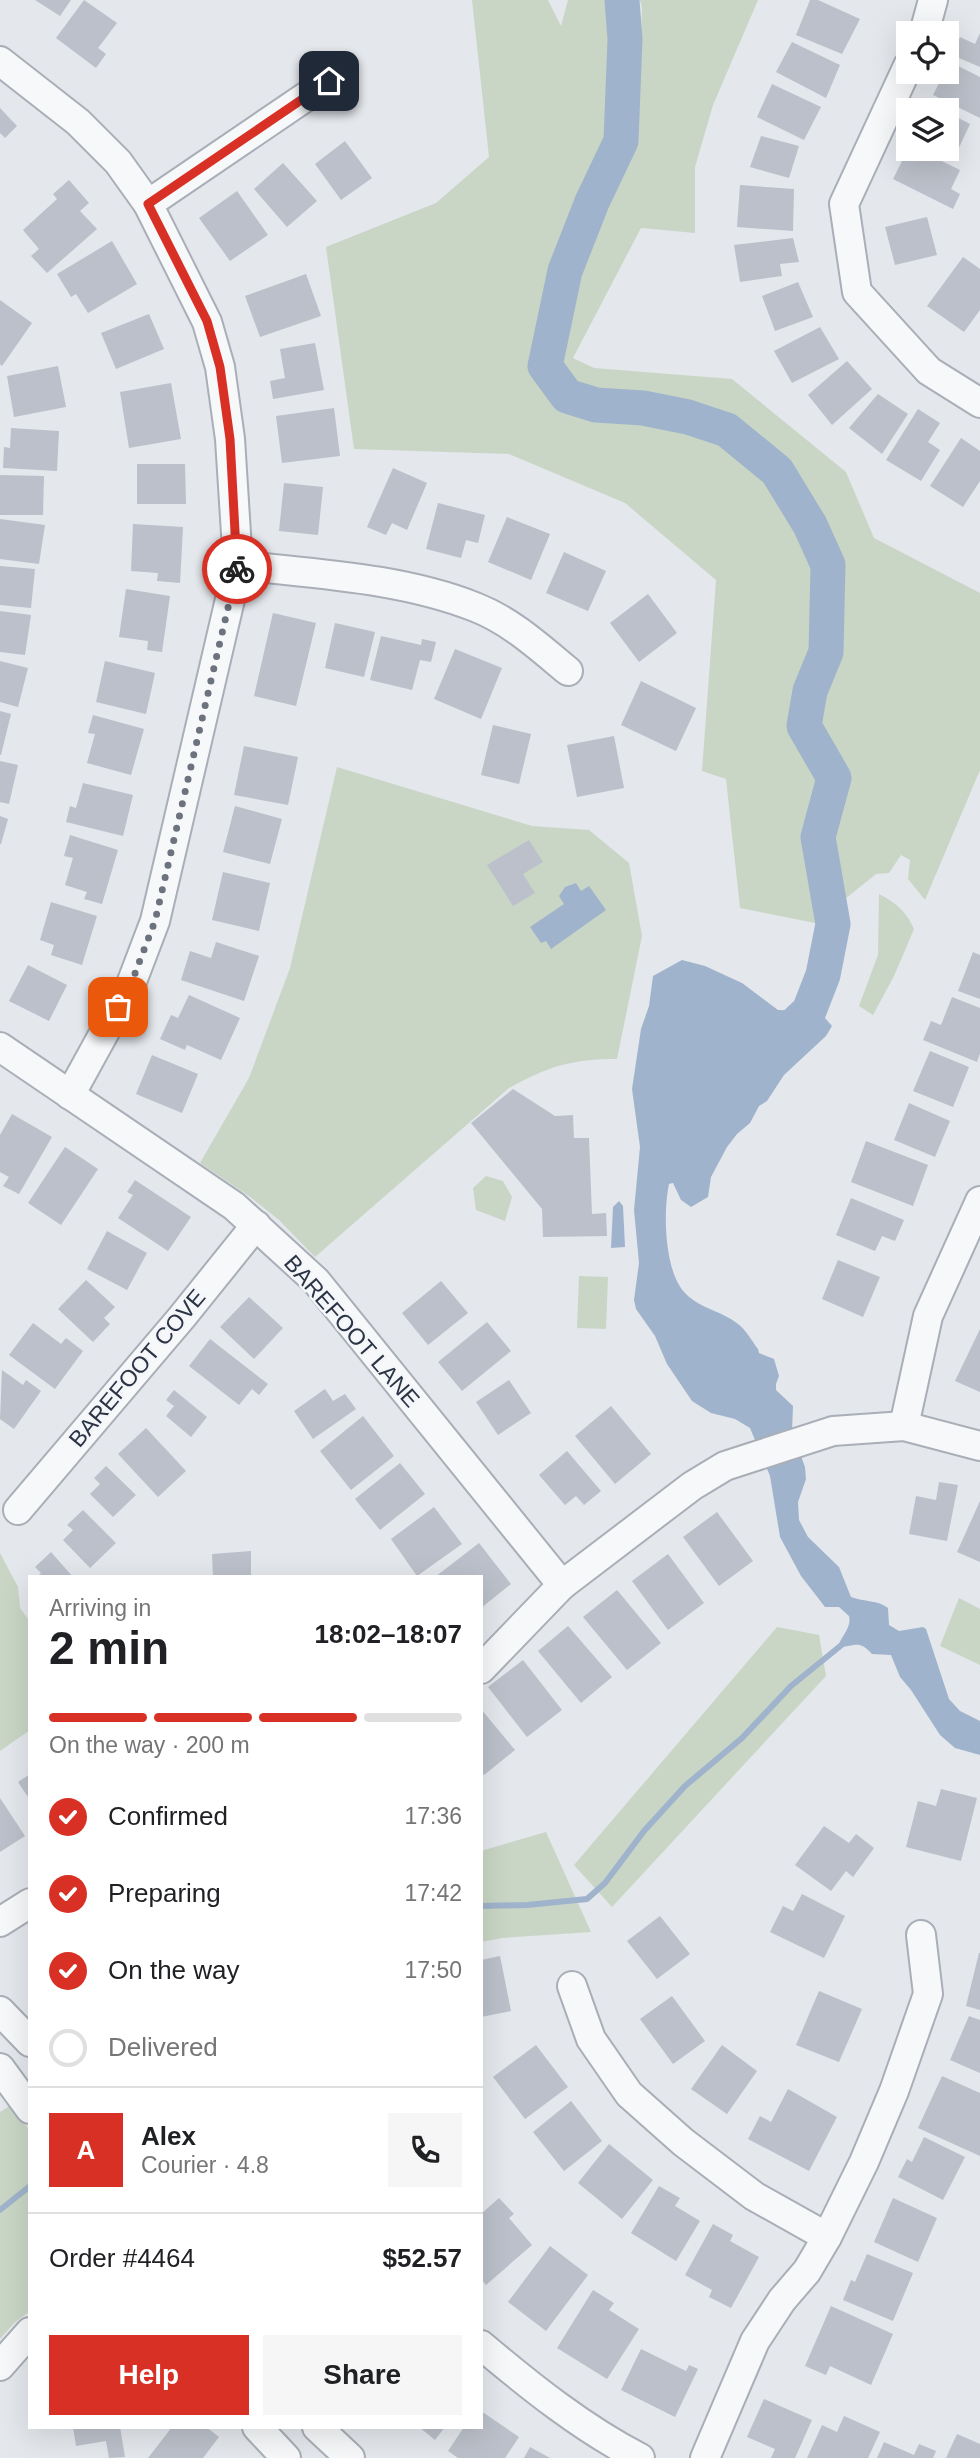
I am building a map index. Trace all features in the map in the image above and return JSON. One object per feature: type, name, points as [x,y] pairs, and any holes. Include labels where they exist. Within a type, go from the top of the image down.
[{"type":"street","points":[[927,21],[933,0]]},
{"type":"street","points":[[0,61],[78,122],[118,162],[148,204],[207,321],[220,367],[230,439],[238,565],[155,921],[131,984],[70,1095]]},
{"type":"street","points":[[148,204],[329,81]]},
{"type":"street","points":[[900,84],[844,204],[858,292],[929,371],[980,403]]},
{"type":"street","points":[[238,565],[414,588],[477,608],[524,634],[568,671]]},
{"type":"street","name":"BAREFOOT LANE","points":[[0,1047],[203,1183],[256,1225],[316,1282],[562,1585]]},
{"type":"street","points":[[904,1426],[928,1316],[980,1200]]},
{"type":"street","name":"BAREFOOT COVE","points":[[18,1510],[182,1317],[256,1225]]},
{"type":"street","points":[[483,1667],[562,1585],[692,1486],[725,1466],[832,1431],[904,1426],[980,1447]]},
{"type":"street","points":[[0,1922],[28,1904]]},
{"type":"street","points":[[705,2458],[755,2341],[782,2300],[807,2271],[827,2237],[864,2162],[894,2091],[928,1994],[921,1936]]},
{"type":"street","points":[[572,1986],[592,2039],[629,2094],[682,2142],[754,2196],[827,2237]]},
{"type":"street","points":[[0,2011],[28,2040]]},
{"type":"street","points":[[0,2068],[28,2106]]},
{"type":"street","points":[[0,2366],[28,2334]]},
{"type":"street","points":[[483,2348],[610,2443],[640,2458]]},
{"type":"street","points":[[259,2429],[286,2458]]},
{"type":"street","points":[[319,2429],[350,2458]]},
{"type":"green space","points":[[472,0],[548,0],[561,26],[568,0],[635,0],[641,39],[640,0],[758,0],[713,105],[695,167],[695,233],[641,228],[573,358],[594,368],[732,379],[846,472],[874,538],[980,593],[980,770],[925,900],[908,879],[910,860],[901,855],[889,873],[876,874],[815,923],[740,908],[726,779],[702,771],[716,580],[625,503],[509,454],[354,449],[326,247],[436,203],[489,157]]},
{"type":"green space","points":[[337,767],[532,826],[589,830],[629,863],[642,936],[617,1059],[587,1060],[561,1065],[509,1088],[315,1257],[279,1220],[200,1163],[249,1078],[290,968]]},
{"type":"green space","points":[[879,894],[900,908],[914,929],[894,976],[873,1015],[859,1006],[878,955]]},
{"type":"green space","points":[[486,1176],[503,1181],[512,1197],[505,1221],[476,1210],[473,1188]]},
{"type":"green space","points":[[579,1276],[608,1277],[606,1329],[577,1328]]},
{"type":"green space","points":[[0,1553],[18,1587],[20,1608],[28,1619],[28,1731],[0,1751]]},
{"type":"green space","points":[[959,1598],[980,1609],[980,1665],[940,1646]]},
{"type":"green space","points":[[777,1627],[819,1635],[826,1676],[612,1907],[574,1865]]},
{"type":"green space","points":[[546,1832],[591,1932],[483,1942],[483,1850]]},
{"type":"green space","points":[[11,2105],[28,2128],[28,2312],[0,2339],[0,2112]]},
{"type":"water","points":[[576,883],[581,891],[589,886],[606,910],[551,949],[546,941],[541,943],[530,927],[564,904],[559,896],[565,887]]},
{"type":"water","points":[[682,960],[705,966],[742,983],[778,1010],[809,1011],[825,1018],[832,1026],[826,1036],[784,1075],[767,1101],[759,1106],[750,1123],[727,1147],[711,1177],[708,1197],[691,1207],[681,1200],[673,1183],[669,1184],[666,1226],[673,1272],[686,1294],[738,1324],[759,1353],[774,1359],[779,1376],[776,1390],[793,1406],[792,1432],[805,1467],[806,1479],[798,1502],[799,1520],[808,1537],[839,1567],[851,1597],[888,1608],[889,1625],[899,1631],[923,1627],[926,1629],[949,1699],[960,1711],[980,1721],[980,1755],[955,1748],[940,1735],[900,1677],[891,1655],[872,1654],[860,1645],[838,1647],[848,1628],[849,1616],[839,1607],[825,1607],[801,1576],[780,1537],[770,1476],[750,1428],[735,1419],[711,1413],[692,1401],[667,1364],[655,1336],[636,1309],[634,1300],[639,1263],[634,1210],[640,1147],[632,1089],[641,1029],[649,1006],[653,976]]},
{"type":"water","points":[[619,1201],[623,1206],[625,1247],[611,1248],[613,1207]]},
{"type":"building","points":[[35,0],[71,0],[60,16]]},
{"type":"building","points":[[84,0],[117,23],[98,48],[106,54],[96,68],[56,38]]},
{"type":"building","points":[[810,0],[818,0],[860,19],[842,54],[796,35]]},
{"type":"building","points":[[980,33],[980,67],[959,58],[960,37],[975,44]]},
{"type":"building","points":[[792,42],[840,65],[826,98],[776,72]]},
{"type":"building","points":[[959,66],[980,77],[980,118],[959,108],[959,98],[939,98],[933,95],[939,84],[959,84]]},
{"type":"building","points":[[772,84],[821,107],[804,140],[757,117]]},
{"type":"building","points":[[0,108],[17,126],[5,138],[0,133]]},
{"type":"building","points":[[959,118],[970,124],[959,147]]},
{"type":"building","points":[[761,136],[799,146],[789,178],[750,167]]},
{"type":"building","points":[[345,141],[372,178],[341,200],[315,164]]},
{"type":"building","points":[[902,161],[942,161],[960,170],[951,189],[960,194],[953,209],[893,179]]},
{"type":"building","points":[[283,163],[317,201],[287,227],[254,189]]},
{"type":"building","points":[[69,180],[89,203],[80,211],[97,229],[47,273],[31,256],[39,249],[23,230],[57,199],[53,194]]},
{"type":"building","points":[[740,185],[794,189],[793,231],[737,227]]},
{"type":"building","points":[[237,191],[268,235],[230,261],[199,218]]},
{"type":"building","points":[[927,217],[937,255],[895,265],[885,227]]},
{"type":"building","points":[[793,238],[799,262],[780,264],[782,276],[740,282],[734,245]]},
{"type":"building","points":[[112,241],[137,284],[88,313],[76,294],[71,297],[57,274]]},
{"type":"building","points":[[963,257],[980,269],[980,310],[964,332],[927,306]]},
{"type":"building","points":[[306,274],[321,316],[260,337],[245,296]]},
{"type":"building","points":[[798,282],[813,317],[775,331],[762,296]]},
{"type":"building","points":[[0,300],[32,323],[2,366],[0,364]]},
{"type":"building","points":[[149,314],[164,349],[116,369],[101,333]]},
{"type":"building","points":[[820,327],[839,359],[792,383],[774,351]]},
{"type":"building","points":[[315,343],[324,390],[273,399],[270,381],[285,378],[280,349]]},
{"type":"building","points":[[847,361],[872,389],[832,425],[808,395]]},
{"type":"building","points":[[58,366],[66,407],[14,417],[7,376]]},
{"type":"building","points":[[171,383],[181,439],[129,448],[120,392]]},
{"type":"building","points":[[878,394],[908,414],[882,454],[849,428]]},
{"type":"building","points":[[334,408],[340,456],[282,463],[276,416]]},
{"type":"building","points":[[918,409],[940,423],[928,442],[940,450],[921,481],[886,460]]},
{"type":"building","points":[[11,428],[59,431],[57,471],[3,468],[4,447],[10,448]]},
{"type":"building","points":[[961,438],[980,451],[980,481],[963,507],[930,486]]},
{"type":"building","points":[[137,464],[185,464],[186,504],[137,504]]},
{"type":"building","points":[[393,468],[427,483],[407,530],[392,523],[386,535],[367,527]]},
{"type":"building","points":[[0,475],[44,476],[43,515],[0,515]]},
{"type":"building","points":[[284,483],[323,487],[318,535],[279,531]]},
{"type":"building","points":[[438,503],[485,515],[478,543],[466,540],[461,558],[426,549]]},
{"type":"building","points":[[507,517],[550,534],[531,580],[488,562]]},
{"type":"building","points":[[0,519],[45,525],[39,564],[0,559]]},
{"type":"building","points":[[133,524],[183,527],[180,583],[157,581],[158,573],[131,571]]},
{"type":"building","points":[[564,552],[606,571],[588,611],[546,593]]},
{"type":"building","points":[[0,566],[35,569],[31,608],[0,605]]},
{"type":"building","points":[[126,589],[170,596],[162,652],[147,650],[148,641],[119,637]]},
{"type":"building","points":[[648,594],[677,633],[639,662],[610,623]]},
{"type":"building","points":[[0,611],[31,615],[25,655],[0,652]]},
{"type":"building","points":[[273,613],[316,623],[296,706],[254,696]]},
{"type":"building","points":[[335,623],[375,632],[364,677],[325,668]]},
{"type":"building","points":[[381,636],[421,645],[422,639],[436,642],[431,662],[420,660],[412,690],[370,680]]},
{"type":"building","points":[[455,649],[502,668],[481,719],[434,699]]},
{"type":"building","points":[[0,661],[28,668],[18,707],[0,702]]},
{"type":"building","points":[[105,661],[155,673],[146,714],[96,702]]},
{"type":"building","points":[[641,681],[696,708],[676,751],[621,725]]},
{"type":"building","points":[[0,711],[11,714],[1,755],[0,755]]},
{"type":"building","points":[[93,715],[144,729],[131,775],[87,763],[95,734],[88,733]]},
{"type":"building","points":[[493,725],[531,734],[519,784],[481,775]]},
{"type":"building","points":[[614,736],[624,788],[577,797],[567,745]]},
{"type":"building","points":[[244,746],[298,757],[288,805],[234,795]]},
{"type":"building","points":[[0,761],[18,765],[9,804],[0,802]]},
{"type":"building","points":[[83,783],[133,795],[123,836],[66,822],[70,806],[76,808]]},
{"type":"building","points":[[235,806],[282,819],[270,864],[223,852]]},
{"type":"building","points":[[0,816],[8,819],[1,844],[0,844]]},
{"type":"building","points":[[70,835],[118,850],[102,904],[84,899],[87,892],[65,885],[73,858],[64,856]]},
{"type":"building","points":[[529,840],[543,862],[523,874],[535,893],[513,906],[487,865]]},
{"type":"building","points":[[223,872],[270,883],[259,931],[212,920]]},
{"type":"building","points":[[51,902],[97,916],[82,965],[51,955],[54,945],[40,940]]},
{"type":"building","points":[[216,942],[259,956],[244,1001],[181,980],[190,951],[211,958]]},
{"type":"building","points":[[973,952],[980,955],[980,999],[958,991]]},
{"type":"building","points":[[28,965],[67,985],[49,1021],[9,1001]]},
{"type":"building","points":[[189,995],[240,1018],[221,1060],[187,1045],[185,1050],[160,1039],[171,1015],[178,1018]]},
{"type":"building","points":[[952,997],[980,1008],[980,1053],[977,1062],[923,1040],[931,1021],[941,1025]]},
{"type":"building","points":[[930,1051],[969,1067],[953,1107],[913,1091]]},
{"type":"building","points":[[152,1055],[198,1074],[182,1113],[136,1094]]},
{"type":"building","points":[[513,1089],[555,1116],[573,1115],[574,1138],[589,1138],[592,1214],[606,1213],[607,1236],[543,1237],[542,1209],[471,1123]]},
{"type":"building","points":[[909,1103],[950,1121],[935,1157],[894,1140]]},
{"type":"building","points":[[12,1114],[52,1137],[19,1194],[3,1186],[9,1177],[0,1172],[0,1135]]},
{"type":"building","points":[[866,1141],[928,1165],[913,1206],[851,1182]]},
{"type":"building","points":[[65,1147],[98,1169],[61,1225],[28,1203]]},
{"type":"building","points":[[135,1180],[191,1217],[168,1251],[118,1218],[133,1195],[127,1192]]},
{"type":"building","points":[[851,1198],[904,1220],[895,1241],[882,1236],[875,1251],[836,1235]]},
{"type":"building","points":[[107,1231],[147,1253],[127,1290],[87,1269]]},
{"type":"building","points":[[838,1260],[880,1277],[863,1317],[822,1299]]},
{"type":"building","points":[[86,1280],[115,1307],[104,1318],[110,1324],[93,1342],[58,1309]]},
{"type":"building","points":[[441,1281],[468,1313],[428,1345],[402,1313]]},
{"type":"building","points":[[249,1297],[283,1328],[254,1359],[220,1327]]},
{"type":"building","points":[[487,1322],[511,1351],[462,1391],[438,1362]]},
{"type":"building","points":[[33,1323],[61,1344],[66,1338],[83,1351],[55,1389],[9,1355]]},
{"type":"building","points":[[980,1329],[980,1392],[955,1381]]},
{"type":"building","points":[[210,1339],[268,1384],[259,1395],[252,1389],[239,1405],[189,1366]]},
{"type":"building","points":[[2,1370],[23,1385],[26,1380],[41,1391],[14,1429],[0,1419]]},
{"type":"building","points":[[509,1380],[531,1413],[498,1435],[476,1402]]},
{"type":"building","points":[[325,1389],[333,1401],[345,1394],[356,1409],[313,1439],[294,1411]]},
{"type":"building","points":[[174,1390],[207,1417],[191,1437],[166,1416],[174,1406],[166,1400]]},
{"type":"building","points":[[611,1406],[651,1454],[615,1484],[575,1436]]},
{"type":"building","points":[[363,1416],[394,1456],[351,1490],[320,1451]]},
{"type":"building","points":[[146,1428],[186,1471],[158,1497],[118,1454]]},
{"type":"building","points":[[567,1451],[601,1491],[584,1505],[576,1496],[565,1505],[539,1475]]},
{"type":"building","points":[[400,1463],[425,1494],[380,1530],[355,1499]]},
{"type":"building","points":[[106,1466],[136,1495],[113,1517],[90,1494],[100,1484],[94,1478]]},
{"type":"building","points":[[939,1482],[958,1485],[947,1541],[909,1534],[916,1496],[936,1500]]},
{"type":"building","points":[[980,1501],[980,1562],[957,1552]]},
{"type":"building","points":[[434,1507],[462,1544],[416,1575],[391,1539]]},
{"type":"building","points":[[83,1510],[116,1543],[90,1568],[63,1540],[73,1530],[67,1525]]},
{"type":"building","points":[[717,1512],[753,1561],[719,1586],[683,1537]]},
{"type":"building","points":[[479,1543],[511,1584],[483,1606],[483,1575],[438,1575]]},
{"type":"building","points":[[251,1551],[251,1575],[213,1575],[212,1554]]},
{"type":"building","points":[[51,1552],[71,1575],[39,1575],[41,1573],[35,1567]]},
{"type":"building","points":[[668,1554],[704,1603],[668,1630],[632,1581]]},
{"type":"building","points":[[617,1590],[661,1643],[627,1670],[583,1617]]},
{"type":"building","points":[[568,1626],[612,1677],[581,1703],[538,1651]]},
{"type":"building","points":[[523,1660],[562,1710],[527,1737],[488,1687]]},
{"type":"building","points":[[483,1711],[515,1750],[483,1774]]},
{"type":"building","points":[[28,1775],[28,1797],[18,1782]]},
{"type":"building","points":[[941,1789],[977,1798],[961,1861],[906,1847],[918,1801],[936,1806]]},
{"type":"building","points":[[0,1798],[25,1836],[0,1852]]},
{"type":"building","points":[[824,1826],[849,1843],[856,1834],[874,1848],[853,1877],[846,1871],[831,1891],[795,1865]]},
{"type":"building","points":[[802,1894],[845,1916],[824,1958],[770,1932],[783,1906],[793,1911]]},
{"type":"building","points":[[660,1916],[690,1954],[657,1979],[627,1941]]},
{"type":"building","points":[[980,1953],[980,2010],[966,2006]]},
{"type":"building","points":[[500,1956],[511,2011],[483,2017],[483,1960]]},
{"type":"building","points":[[819,1991],[862,2009],[839,2062],[796,2045]]},
{"type":"building","points":[[672,1996],[705,2041],[673,2064],[640,2019]]},
{"type":"building","points":[[969,2016],[980,2020],[980,2073],[950,2060]]},
{"type":"building","points":[[536,2045],[568,2087],[525,2119],[493,2077]]},
{"type":"building","points":[[722,2045],[757,2071],[727,2114],[691,2089]]},
{"type":"building","points":[[942,2076],[980,2093],[980,2156],[918,2128]]},
{"type":"building","points":[[788,2089],[837,2117],[809,2171],[748,2139],[760,2116],[771,2122]]},
{"type":"building","points":[[571,2101],[602,2141],[564,2171],[533,2132]]},
{"type":"building","points":[[924,2137],[965,2157],[943,2200],[898,2177],[907,2159],[912,2162]]},
{"type":"building","points":[[609,2144],[653,2180],[622,2219],[578,2183]]},
{"type":"building","points":[[659,2186],[680,2198],[675,2206],[700,2221],[676,2261],[631,2233]]},
{"type":"building","points":[[499,2198],[514,2214],[509,2218],[532,2245],[486,2285],[483,2281],[483,2212]]},
{"type":"building","points":[[893,2198],[937,2218],[918,2262],[874,2242]]},
{"type":"building","points":[[713,2224],[733,2235],[730,2241],[759,2257],[731,2308],[709,2297],[712,2290],[685,2275]]},
{"type":"building","points":[[550,2246],[588,2275],[546,2331],[508,2302]]},
{"type":"building","points":[[867,2254],[913,2273],[893,2321],[843,2300],[851,2280],[855,2282]]},
{"type":"building","points":[[593,2290],[614,2303],[609,2310],[639,2329],[607,2379],[557,2348]]},
{"type":"building","points":[[831,2306],[893,2334],[871,2385],[830,2366],[826,2375],[805,2366]]},
{"type":"building","points":[[641,2349],[686,2371],[689,2365],[698,2369],[675,2417],[621,2390]]},
{"type":"building","points":[[764,2399],[812,2420],[795,2458],[771,2458],[775,2449],[747,2437]]},
{"type":"building","points":[[483,2412],[519,2437],[505,2458],[458,2458],[448,2451],[463,2429],[483,2429]]},
{"type":"building","points":[[844,2416],[880,2432],[868,2458],[807,2458],[822,2425],[837,2432]]},
{"type":"building","points":[[73,2429],[120,2429],[125,2457],[109,2458],[106,2441],[76,2446]]},
{"type":"building","points":[[170,2429],[209,2429],[219,2437],[203,2458],[148,2458]]},
{"type":"building","points":[[421,2429],[443,2429],[435,2440]]},
{"type":"building","points":[[957,2434],[980,2444],[980,2458],[946,2458]]},
{"type":"building","points":[[884,2442],[914,2455],[919,2444],[936,2451],[933,2458],[877,2458]]},
{"type":"building","points":[[530,2447],[550,2458],[524,2458]]},
{"type":"waterway","points":[[622,0],[625,39],[621,141],[592,202],[565,271],[545,366],[567,396],[596,405],[643,408],[688,417],[727,430],[777,471],[810,525],[828,565],[826,652],[810,691],[804,726],[834,778],[818,837],[833,924],[823,975],[809,1011],[774,1044]]},
{"type":"waterway","points":[[483,1906],[587,1899],[605,1883],[644,1831],[685,1786],[742,1738],[791,1686],[844,1643]]},
{"type":"waterway","points":[[0,2210],[28,2188]]},
{"type":"way so far","points":[[118,1007],[131,984],[155,921],[237,569]]},
{"type":"route","points":[[237,569],[230,439],[220,367],[207,321],[148,204],[329,81]]}]
